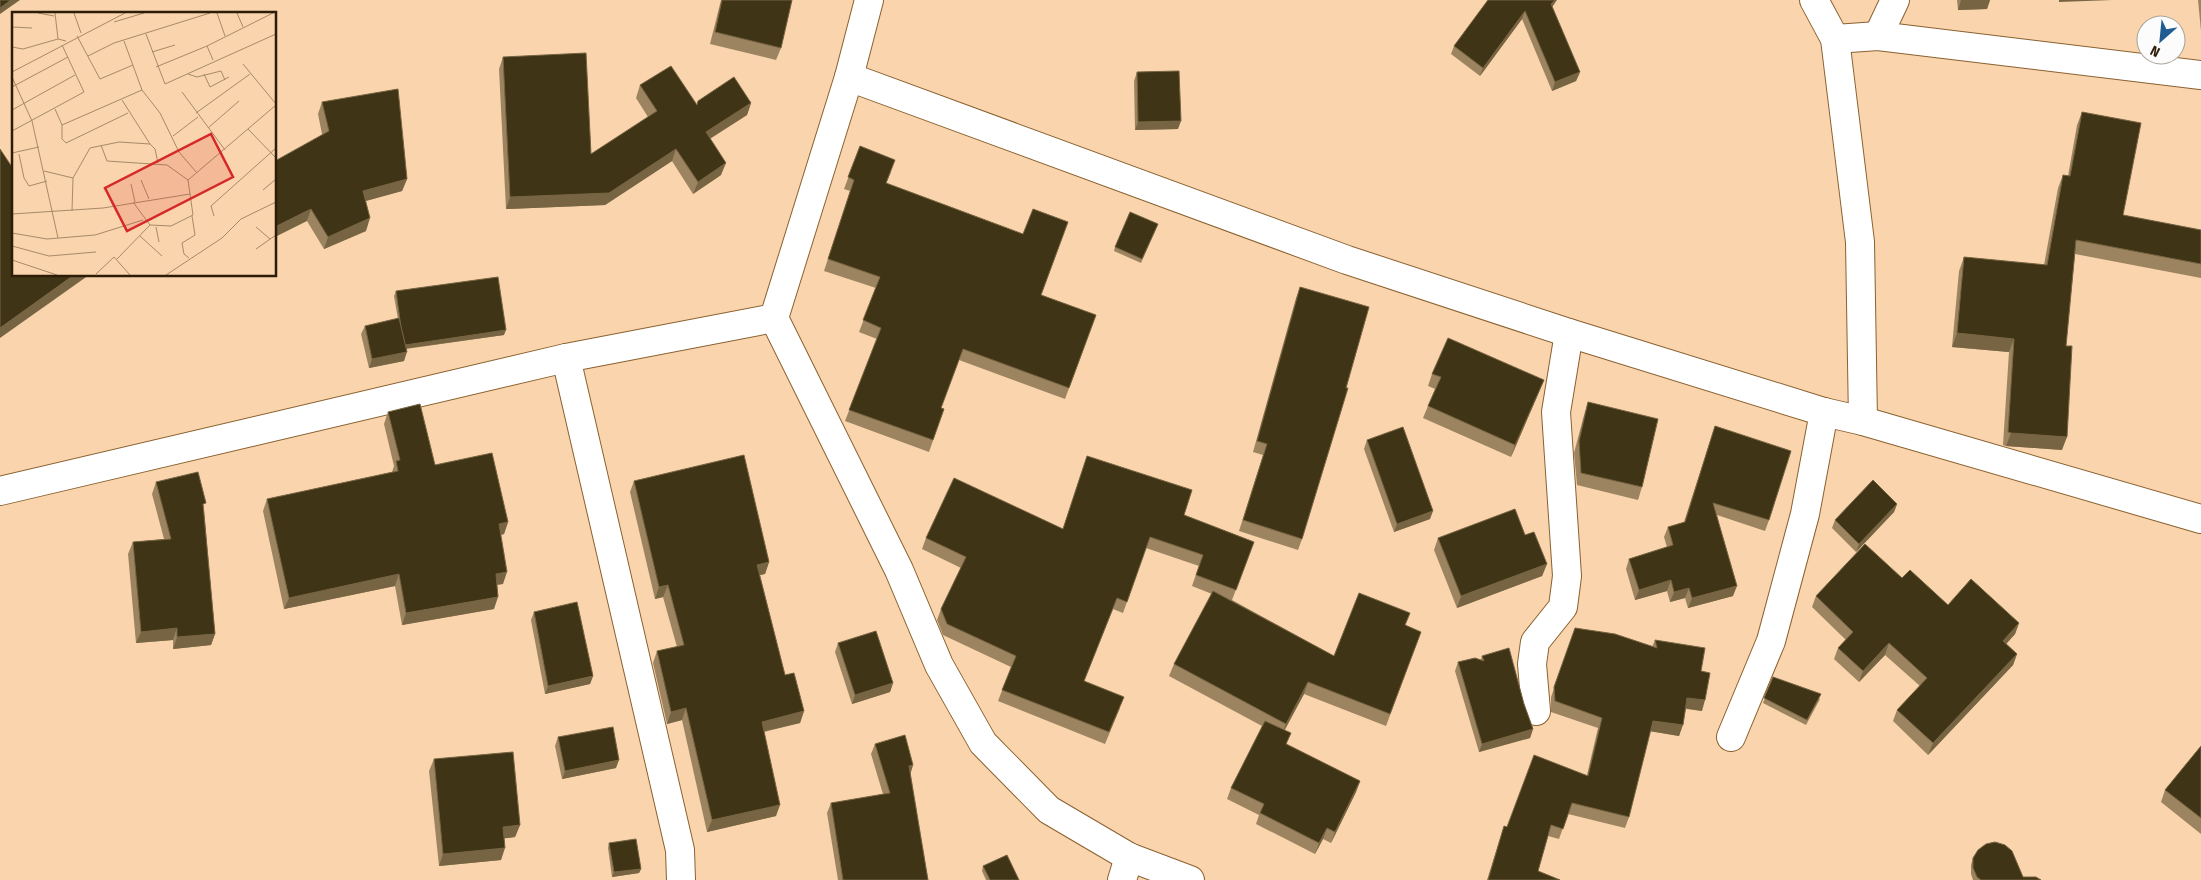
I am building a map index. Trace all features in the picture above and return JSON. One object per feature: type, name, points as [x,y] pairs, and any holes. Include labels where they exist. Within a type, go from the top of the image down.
[{"type":"street","points":[[869,0],[849,76],[774,318],[899,570],[939,665],[983,743],[1049,810],[1125,868],[1190,880]]},
{"type":"street","points":[[1814,0],[1835,39],[1860,242],[1863,421]]},
{"type":"street","points":[[1878,36],[1895,0]]},
{"type":"street","points":[[1835,39],[1878,36],[2201,75]]},
{"type":"street","points":[[849,76],[1347,260],[1569,334],[1824,412],[1863,421],[2201,519]]},
{"type":"street","points":[[0,492],[566,358],[774,318]]},
{"type":"street","points":[[1536,711],[1532,664],[1535,642],[1564,607],[1567,576],[1556,412],[1569,334]]},
{"type":"street","points":[[566,358],[680,850],[681,880]]},
{"type":"street","points":[[1731,737],[1771,641],[1805,514],[1824,412]]},
{"type":"building","points":[[0,0],[11,0],[0,8]]},
{"type":"building","points":[[722,0],[792,0],[781,48],[715,32]]},
{"type":"building","points":[[1488,0],[1555,0],[1551,4],[1580,72],[1555,82],[1525,11],[1483,68],[1454,46]]},
{"type":"building","points":[[586,53],[591,154],[657,111],[640,85],[671,66],[697,105],[698,101],[734,77],[751,103],[706,132],[726,163],[698,182],[676,149],[609,193],[510,197],[503,57]]},
{"type":"building","points":[[1179,71],[1181,121],[1138,122],[1137,72]]},
{"type":"building","points":[[398,89],[407,179],[363,191],[370,218],[328,237],[311,209],[276,226],[276,160],[329,131],[322,102]]},
{"type":"building","points":[[2082,112],[2141,123],[2123,215],[2201,230],[2201,264],[2076,240],[2066,346],[2072,346],[2067,437],[2011,433],[2008,432],[2014,339],[1957,333],[1964,257],[2047,265],[2063,175],[2070,176]]},
{"type":"building","points":[[860,146],[895,160],[886,183],[1023,234],[1033,209],[1068,222],[1041,295],[1096,315],[1069,388],[963,349],[941,408],[944,409],[933,440],[849,410],[881,328],[863,320],[880,277],[828,259],[854,180],[848,177]]},
{"type":"building","points":[[0,149],[12,167],[12,276],[73,276],[0,328]]},
{"type":"building","points":[[1130,212],[1158,224],[1142,259],[1115,247]]},
{"type":"building","points":[[498,277],[506,330],[405,345],[396,291]]},
{"type":"building","points":[[1300,287],[1369,307],[1346,388],[1348,388],[1302,539],[1243,520],[1267,444],[1257,441]]},
{"type":"building","points":[[399,318],[407,352],[372,359],[365,326]]},
{"type":"building","points":[[1448,338],[1544,380],[1515,445],[1428,406],[1441,377],[1432,374]]},
{"type":"building","points":[[1588,402],[1658,419],[1642,487],[1581,473],[1579,441]]},
{"type":"building","points":[[420,404],[435,465],[492,453],[508,522],[499,524],[507,572],[496,574],[498,597],[406,613],[399,574],[289,598],[267,499],[398,471],[396,461],[400,460],[388,412]]},
{"type":"building","points":[[1715,426],[1791,451],[1769,520],[1713,503],[1737,586],[1692,598],[1689,588],[1674,592],[1671,580],[1639,590],[1629,559],[1673,545],[1668,527],[1685,522]]},
{"type":"building","points":[[1403,427],[1433,511],[1397,524],[1367,440]]},
{"type":"building","points":[[744,455],[769,562],[757,565],[785,675],[794,673],[804,711],[762,722],[780,805],[712,820],[686,708],[671,712],[657,651],[684,645],[668,585],[659,587],[634,481]]},
{"type":"building","points":[[1087,456],[1192,490],[1184,515],[1254,542],[1236,590],[1196,575],[1203,555],[1150,537],[1127,602],[1117,598],[1084,681],[1124,697],[1109,732],[1002,690],[1016,656],[947,624],[941,609],[966,557],[926,538],[954,478],[1063,529]]},
{"type":"building","points":[[198,472],[206,503],[203,504],[215,634],[177,637],[177,628],[141,632],[133,542],[171,539],[156,482]]},
{"type":"building","points":[[1873,480],[1897,504],[1859,544],[1835,520]]},
{"type":"building","points":[[1515,509],[1525,535],[1534,532],[1547,564],[1461,596],[1438,538]]},
{"type":"building","points":[[1865,544],[1902,578],[1910,570],[1948,605],[1971,579],[2019,623],[2003,641],[2017,654],[1933,743],[1897,710],[1927,678],[1889,643],[1863,671],[1838,648],[1853,632],[1816,596]]},
{"type":"building","points":[[1213,591],[1334,656],[1359,593],[1410,613],[1405,625],[1421,632],[1390,714],[1308,682],[1286,724],[1174,664]]},
{"type":"building","points":[[577,602],[593,676],[548,686],[534,612]]},
{"type":"building","points":[[1575,628],[1615,634],[1657,648],[1655,640],[1705,648],[1701,671],[1710,673],[1705,700],[1687,698],[1683,725],[1653,721],[1629,817],[1572,803],[1563,829],[1551,825],[1538,871],[1560,880],[1488,880],[1504,826],[1507,827],[1534,755],[1588,776],[1602,718],[1555,701],[1554,687]]},
{"type":"building","points":[[876,631],[893,683],[855,695],[838,643]]},
{"type":"building","points":[[1509,648],[1524,704],[1533,729],[1482,744],[1458,662],[1475,658],[1484,661],[1482,656]]},
{"type":"building","points":[[1773,677],[1821,694],[1807,720],[1764,698]]},
{"type":"building","points":[[1265,721],[1291,733],[1286,744],[1360,781],[1335,832],[1327,828],[1319,843],[1260,813],[1264,804],[1231,788]]},
{"type":"building","points":[[613,727],[619,760],[565,771],[558,737]]},
{"type":"building","points":[[905,735],[913,765],[909,766],[928,880],[843,880],[831,803],[890,793],[875,744]]},
{"type":"building","points":[[2201,746],[2201,818],[2165,790]]},
{"type":"building","points":[[513,752],[520,825],[503,827],[505,848],[443,854],[434,759]]},
{"type":"building","points":[[636,839],[641,869],[614,872],[609,843]]},
{"type":"building","points":[[1995,842],[2005,845],[2012,851],[2023,877],[2036,877],[2041,880],[1981,880],[1977,877],[1973,868],[1973,858],[1978,850],[1986,844]]},
{"type":"building","points":[[1007,855],[1019,880],[990,880],[983,866]]}]
